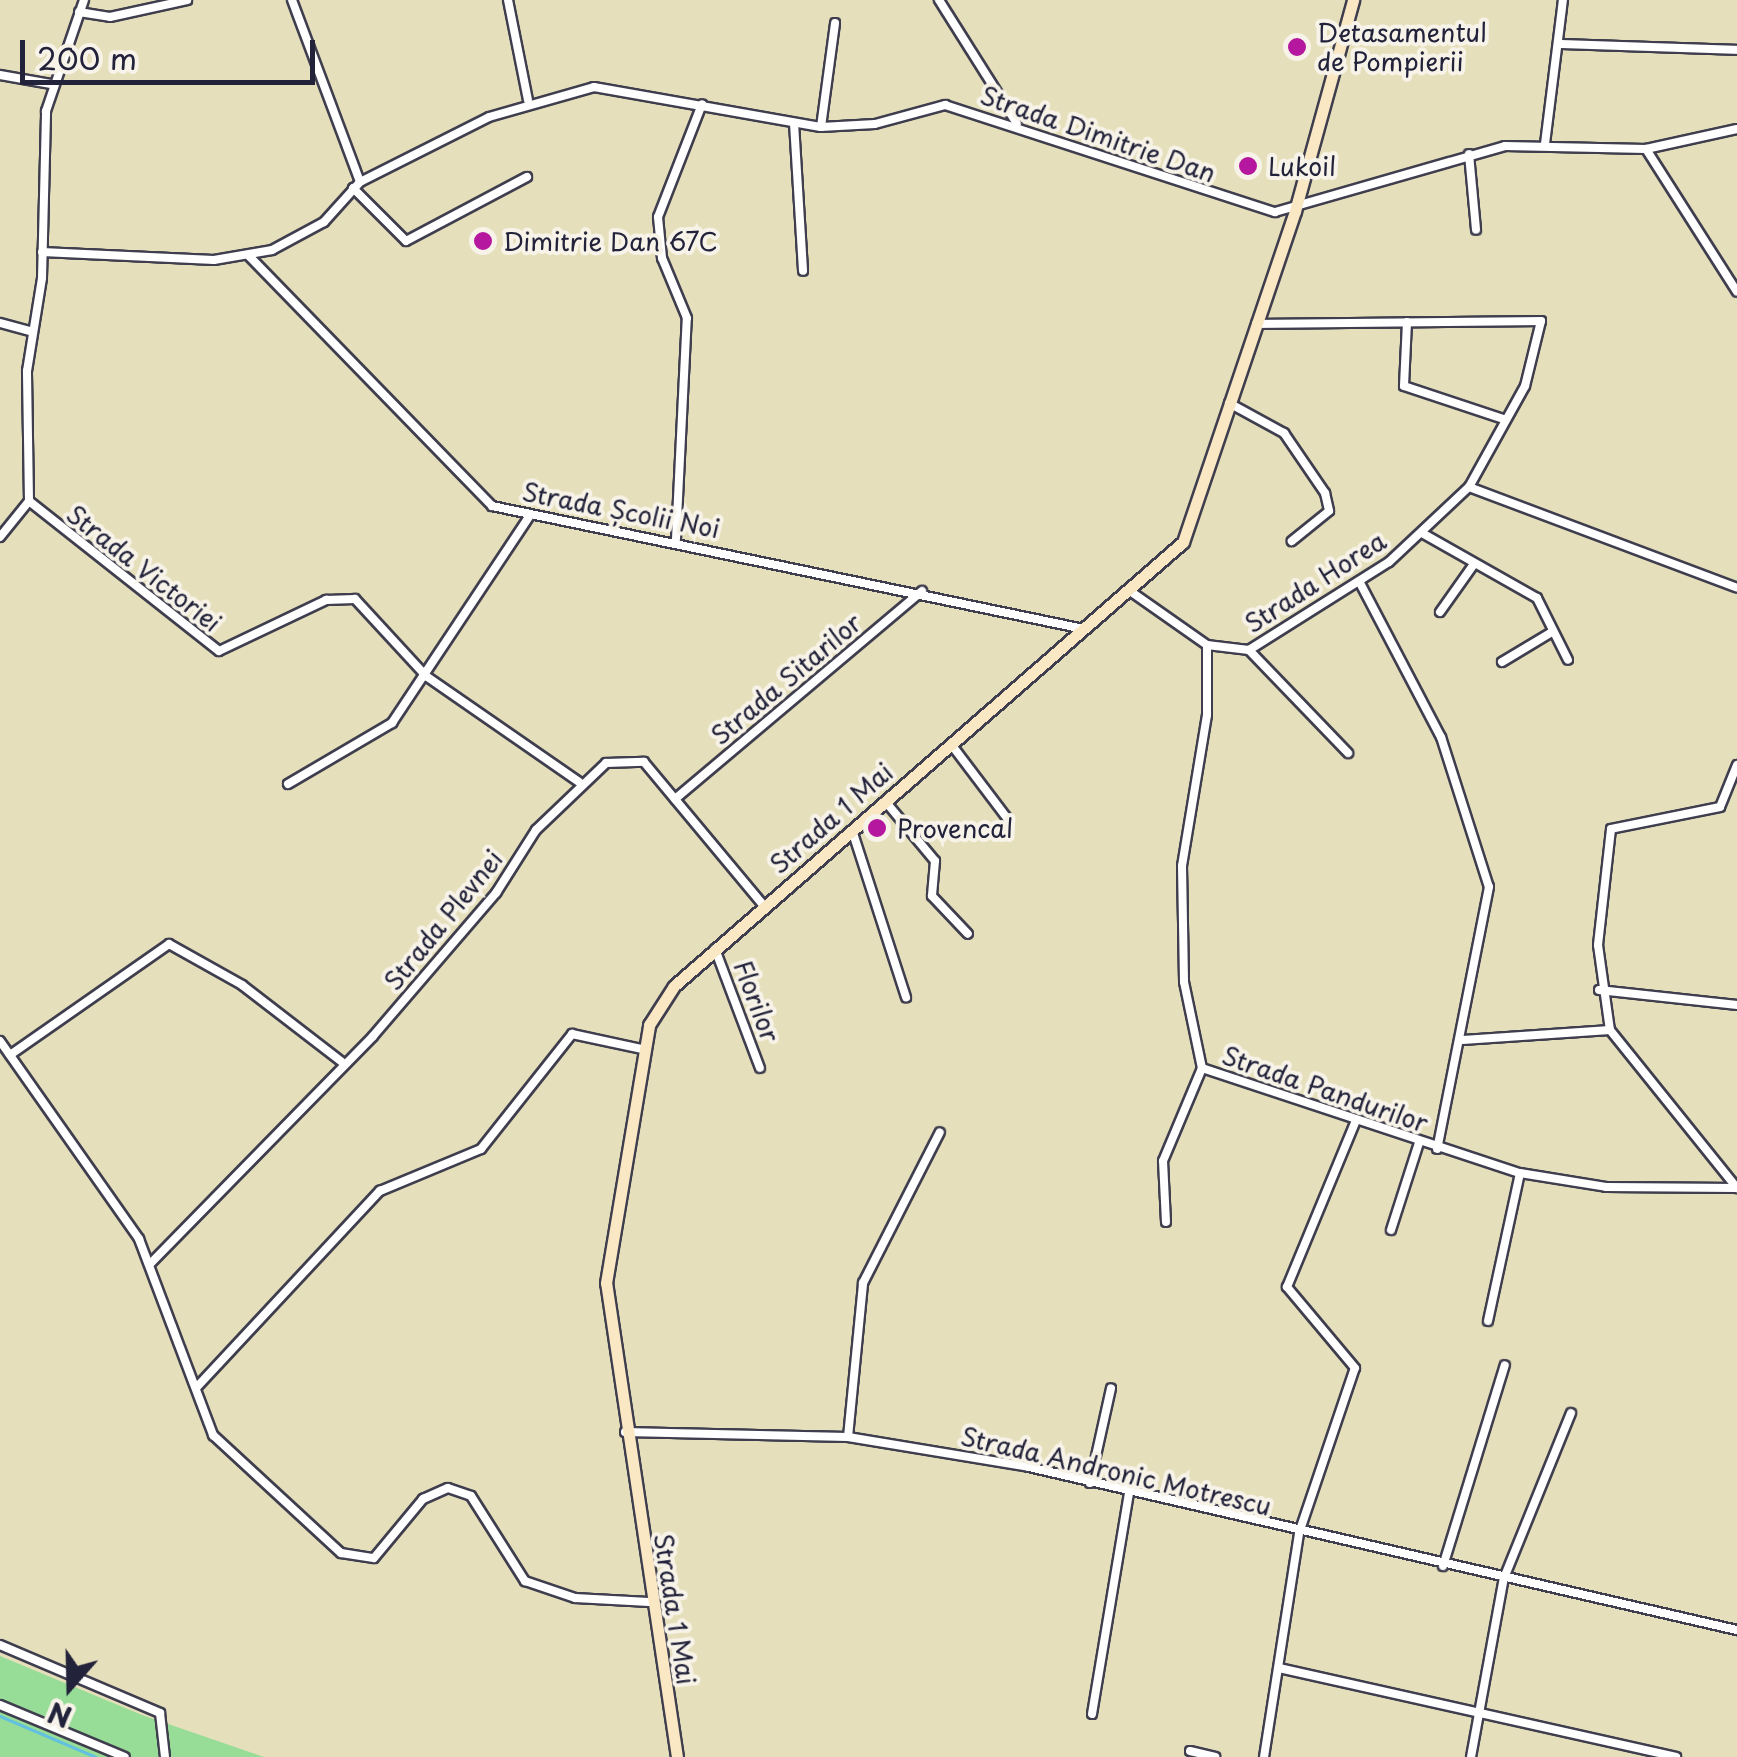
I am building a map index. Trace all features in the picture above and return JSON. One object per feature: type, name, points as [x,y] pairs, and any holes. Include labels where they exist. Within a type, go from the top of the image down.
[{"type":"main road","name":"Strada 1 Mai","points":[[677,1757],[649,1602],[606,1282],[642,1049],[655,1010],[715,949],[1183,542],[1295,211],[1353,0]]},
{"type":"street","points":[[0,537],[29,502],[30,331],[42,252],[51,84],[84,0]]},
{"type":"street","points":[[79,12],[110,17],[187,0]]},
{"type":"street","points":[[292,0],[356,185],[406,241],[527,177]]},
{"type":"street","points":[[508,0],[528,100]]},
{"type":"street","points":[[939,0],[1017,124]]},
{"type":"street","points":[[1545,144],[1563,0]]},
{"type":"street","points":[[821,126],[835,22]]},
{"type":"street","points":[[1558,44],[1737,50]]},
{"type":"street","points":[[0,76],[51,84]]},
{"type":"street","name":"Strada Dimitrie Dan","points":[[42,252],[248,255],[312,230],[356,185],[528,100],[618,88],[821,126],[875,124],[945,105],[1017,124],[1196,190],[1295,211]]},
{"type":"street","points":[[676,540],[687,318],[662,258],[658,217],[702,104]]},
{"type":"street","points":[[794,123],[803,271]]},
{"type":"street","points":[[1295,211],[1469,154],[1545,144],[1646,149],[1737,129]]},
{"type":"street","points":[[1646,149],[1735,277],[1737,292]]},
{"type":"street","points":[[1469,154],[1476,230]]},
{"type":"street","name":"Strada Școlii Noi","points":[[248,255],[474,495],[530,514],[922,590],[1084,629]]},
{"type":"street","name":"Strada Horea","points":[[1130,591],[1207,645],[1249,650],[1360,583],[1422,533],[1468,488],[1531,371],[1541,321],[1407,322]]},
{"type":"street","points":[[1256,324],[1407,322],[1404,386],[1503,419]]},
{"type":"street","points":[[0,323],[30,331]]},
{"type":"street","points":[[1229,403],[1284,433],[1325,493],[1329,511],[1292,541]]},
{"type":"street","points":[[1468,488],[1737,588]]},
{"type":"street","name":"Strada Victoriei","points":[[29,502],[212,648],[230,651],[346,596],[426,676],[579,782]]},
{"type":"street","points":[[288,784],[392,723],[530,514]]},
{"type":"street","points":[[1422,533],[1537,598],[1568,660]]},
{"type":"street","points":[[1440,612],[1474,564]]},
{"type":"street","points":[[1360,583],[1441,737],[1489,887],[1463,1040],[1437,1148]]},
{"type":"street","name":"Strada Sitarilor","points":[[676,799],[922,590]]},
{"type":"street","points":[[1502,662],[1552,632]]},
{"type":"street","name":"Strada Pandurilor","points":[[1207,645],[1207,715],[1182,866],[1184,982],[1202,1068],[1355,1123],[1520,1174],[1606,1187],[1737,1188]]},
{"type":"street","points":[[1249,650],[1348,753]]},
{"type":"street","points":[[951,744],[1007,818]]},
{"type":"street","name":"Strada Plevnei","points":[[150,1264],[442,957],[579,782],[632,756],[676,799],[764,906]]},
{"type":"street","points":[[1737,764],[1720,807],[1621,823],[1606,836],[1598,990],[1610,1030],[1737,1188]]},
{"type":"street","points":[[885,801],[935,862],[932,896],[968,934]]},
{"type":"street","points":[[852,830],[906,997]]},
{"type":"street","points":[[10,1054],[170,944],[242,985],[342,1062]]},
{"type":"street","name":"Florilor","points":[[715,949],[760,1068]]},
{"type":"street","points":[[1598,990],[1737,1005]]},
{"type":"street","points":[[1463,1040],[1610,1030]]},
{"type":"street","points":[[196,1388],[380,1191],[481,1149],[572,1034],[642,1049]]},
{"type":"street","points":[[0,1040],[150,1264],[221,1446],[357,1561],[374,1558],[423,1498],[448,1488],[479,1506],[525,1581],[574,1598],[649,1602]]},
{"type":"street","points":[[1166,1222],[1162,1161],[1202,1068]]},
{"type":"street","points":[[1298,1533],[1354,1368],[1288,1287],[1355,1123]]},
{"type":"street","points":[[848,1437],[863,1284],[940,1132]]},
{"type":"street","points":[[1390,1230],[1419,1143]]},
{"type":"street","points":[[1488,1321],[1520,1174]]},
{"type":"street","points":[[1444,1566],[1505,1365]]},
{"type":"street","points":[[1090,1483],[1111,1388]]},
{"type":"street","points":[[1471,1757],[1482,1714],[1504,1578],[1571,1413]]},
{"type":"street","name":"Strada Andronic Motrescu","points":[[625,1432],[848,1437],[1090,1483],[1737,1630]]},
{"type":"street","points":[[1092,1714],[1129,1493]]},
{"type":"street","name":"Strada Andronic Motrescu","points":[[1264,1757],[1298,1533]]},
{"type":"street","points":[[0,1646],[160,1713],[165,1757]]},
{"type":"street","points":[[1279,1668],[1676,1757]]},
{"type":"street","points":[[0,1704],[125,1757]]},
{"type":"street","points":[[1190,1751],[1215,1757]]},
{"type":"green space","points":[[0,1656],[142,1715],[264,1757],[0,1757]]},
{"type":"waterway","points":[[0,1716],[96,1757]]},
{"type":"place","name":"Detasamentul de Pompierii","points":[[1297,47]]},
{"type":"place","name":"Lukoil","points":[[1248,166]]},
{"type":"place","name":"Dimitrie Dan 67C","points":[[483,241]]},
{"type":"place","name":"Provencal","points":[[877,828]]}]
